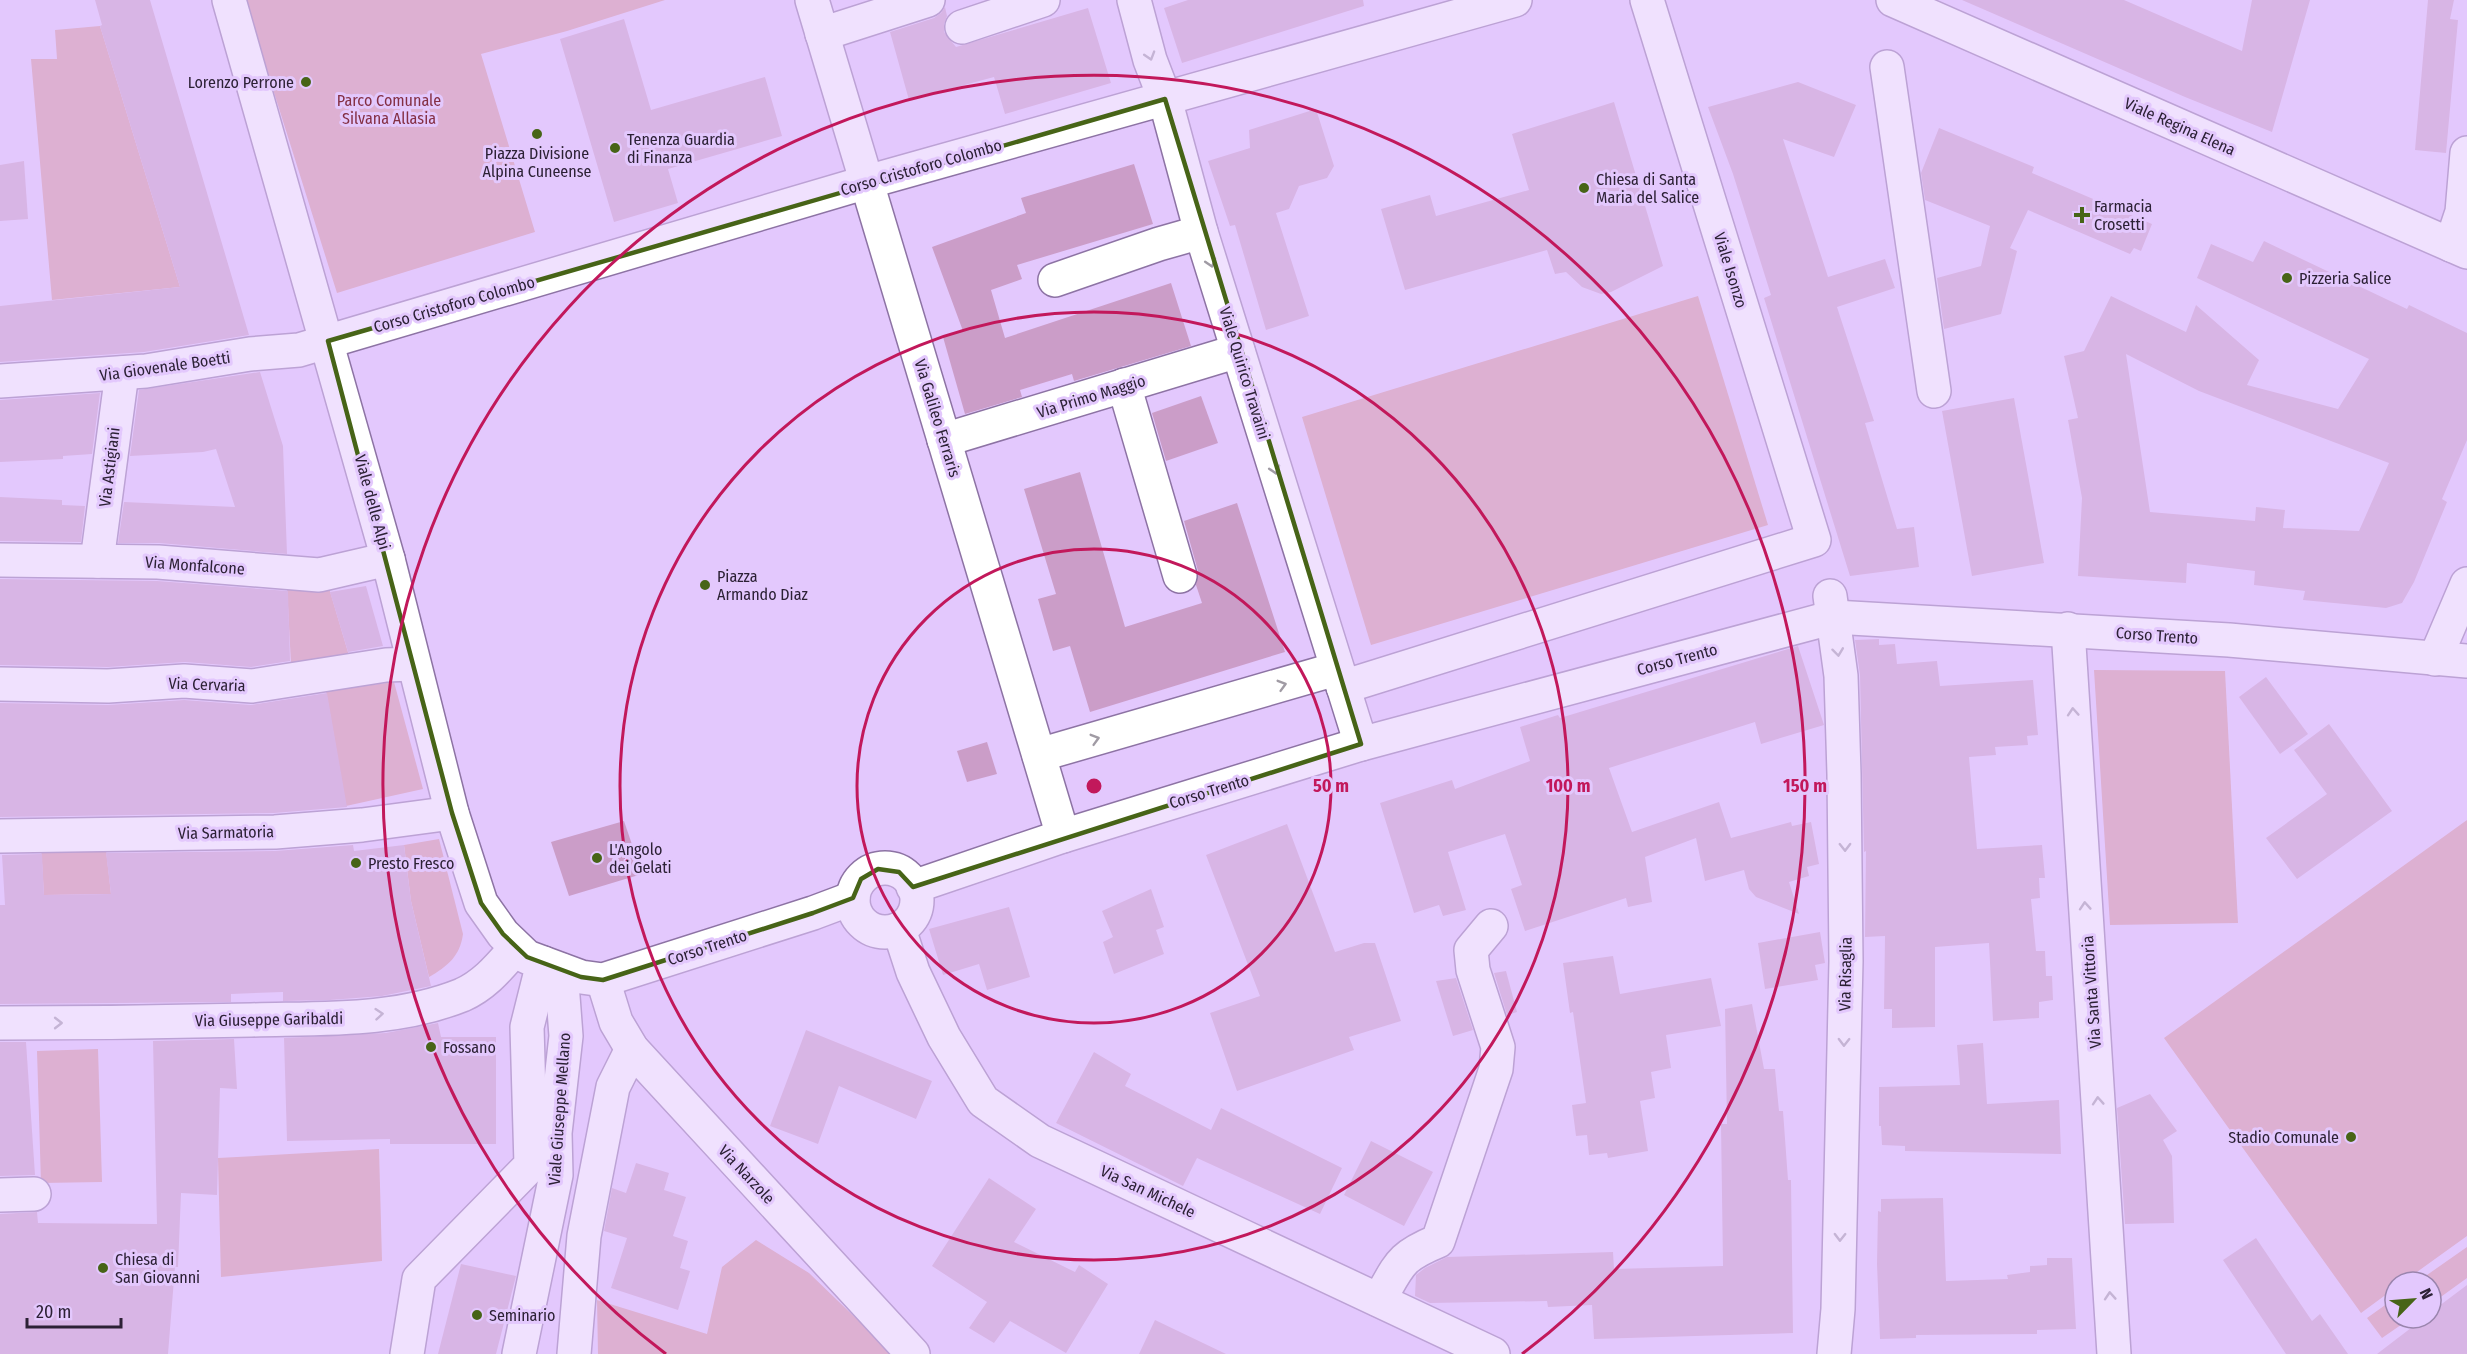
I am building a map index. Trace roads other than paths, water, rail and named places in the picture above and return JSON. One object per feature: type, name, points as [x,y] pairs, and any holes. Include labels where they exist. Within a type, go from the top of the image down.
[{"type":"street","name":"Viale delle Alpi","points":[[229,0],[328,341],[388,559],[452,813],[481,903],[490,919],[540,960]]},
{"type":"street","name":"Via Galileo Ferraris","points":[[812,0],[1063,836]]},
{"type":"street","points":[[822,34],[928,0]]},
{"type":"street","points":[[962,27],[1043,0]]},
{"type":"street","name":"Viale Quirico Travaini","points":[[1134,0],[1150,60],[1165,99],[1201,232],[1361,744]]},
{"type":"street","name":"Corso Cristoforo Colombo","points":[[328,341],[867,182],[1515,0]]},
{"type":"street","name":"Viale Isonzo","points":[[1340,678],[1814,540],[1647,0]]},
{"type":"street","name":"Viale Regina Elena","points":[[1893,0],[2459,248]]},
{"type":"street","points":[[1887,67],[1934,391]]},
{"type":"street","points":[[2459,248],[2467,153]]},
{"type":"street","points":[[1055,280],[1201,232]]},
{"type":"street","name":"Via Giovenale Boetti","points":[[0,381],[122,373],[250,354],[299,350],[328,341]]},
{"type":"street","name":"Via Primo Maggio","points":[[944,440],[1238,351]]},
{"type":"street","name":"Via Astigiani","points":[[97,561],[122,373]]},
{"type":"street","points":[[1124,386],[1180,576]]},
{"type":"street","name":"Via Monfalcone","points":[[0,560],[158,562],[319,575],[388,559]]},
{"type":"street","points":[[2451,660],[2467,584]]},
{"type":"street","name":"Corso Trento","points":[[913,887],[1063,836],[1361,744],[1831,605],[2068,629],[2229,640],[2451,660]]},
{"type":"street","name":"Via Risaglia","points":[[1831,605],[1841,676],[1846,949],[1838,1309],[1834,1354]]},
{"type":"street","name":"Via Santa Vittoria","points":[[2068,629],[2114,1354]]},
{"type":"street","name":"Via Cervaria","points":[[0,684],[108,686],[184,681],[252,686],[386,665],[413,664]]},
{"type":"street","points":[[1039,755],[1340,678]]},
{"type":"street","name":"Via Sarmatoria","points":[[0,836],[275,832],[362,825],[452,813]]},
{"type":"street","points":[[878,869],[899,872],[908,878],[913,887],[916,906],[913,915],[898,929],[890,932],[871,929],[857,917],[853,898],[855,888],[861,879],[878,869]]},
{"type":"street","name":"Corso Trento","points":[[540,960],[581,977],[603,980],[853,898]]},
{"type":"street","points":[[1379,1300],[1402,1260],[1414,1251],[1438,1241],[1496,1069],[1498,1047],[1473,970],[1471,950],[1491,926]]},
{"type":"street","name":"Via San Michele","points":[[898,929],[913,972],[944,1037],[983,1101],[1040,1141],[1493,1354]]},
{"type":"street","points":[[407,1354],[418,1279],[531,1166],[527,1027],[540,960]]},
{"type":"street","name":"Via Giuseppe Garibaldi","points":[[0,1023],[347,1018],[411,1011],[463,994],[540,960]]},
{"type":"street","name":"Viale Giuseppe Mellano","points":[[519,1354],[556,1175],[555,1133],[566,1036],[540,960]]},
{"type":"street","name":"Via Narzole","points":[[603,980],[616,1022],[632,1049],[913,1354]]},
{"type":"street","points":[[574,1354],[588,1213],[613,1087],[632,1049]]},
{"type":"street","points":[[0,1195],[34,1194]]},
{"type":"place","name":"Lorenzo Perrone","points":[[306,82]]},
{"type":"place","name":"Piazza Divisione Alpina Cuneense","points":[[537,134]]},
{"type":"place","name":"Tenenza Guardia di Finanza","points":[[615,148]]},
{"type":"place","name":"Chiesa di Santa Maria del Salice","points":[[1584,188]]},
{"type":"place","name":"Farmacia Crosetti","points":[[2082,215]]},
{"type":"place","name":"Pizzeria Salice","points":[[2287,278]]},
{"type":"place","name":"Piazza Armando Diaz","points":[[705,585]]},
{"type":"place","name":"L'Angolo dei Gelati","points":[[597,858]]},
{"type":"place","name":"Presto Fresco","points":[[356,863]]},
{"type":"place","name":"Fossano","points":[[431,1047]]},
{"type":"place","name":"Stadio Comunale","points":[[2351,1137]]},
{"type":"place","name":"Chiesa di San Giovanni","points":[[103,1268]]},
{"type":"place","name":"Seminario","points":[[477,1315]]},
{"type":"park label","name":"Parco Comunale Silvana Allasia","points":[[389,109]]}]
